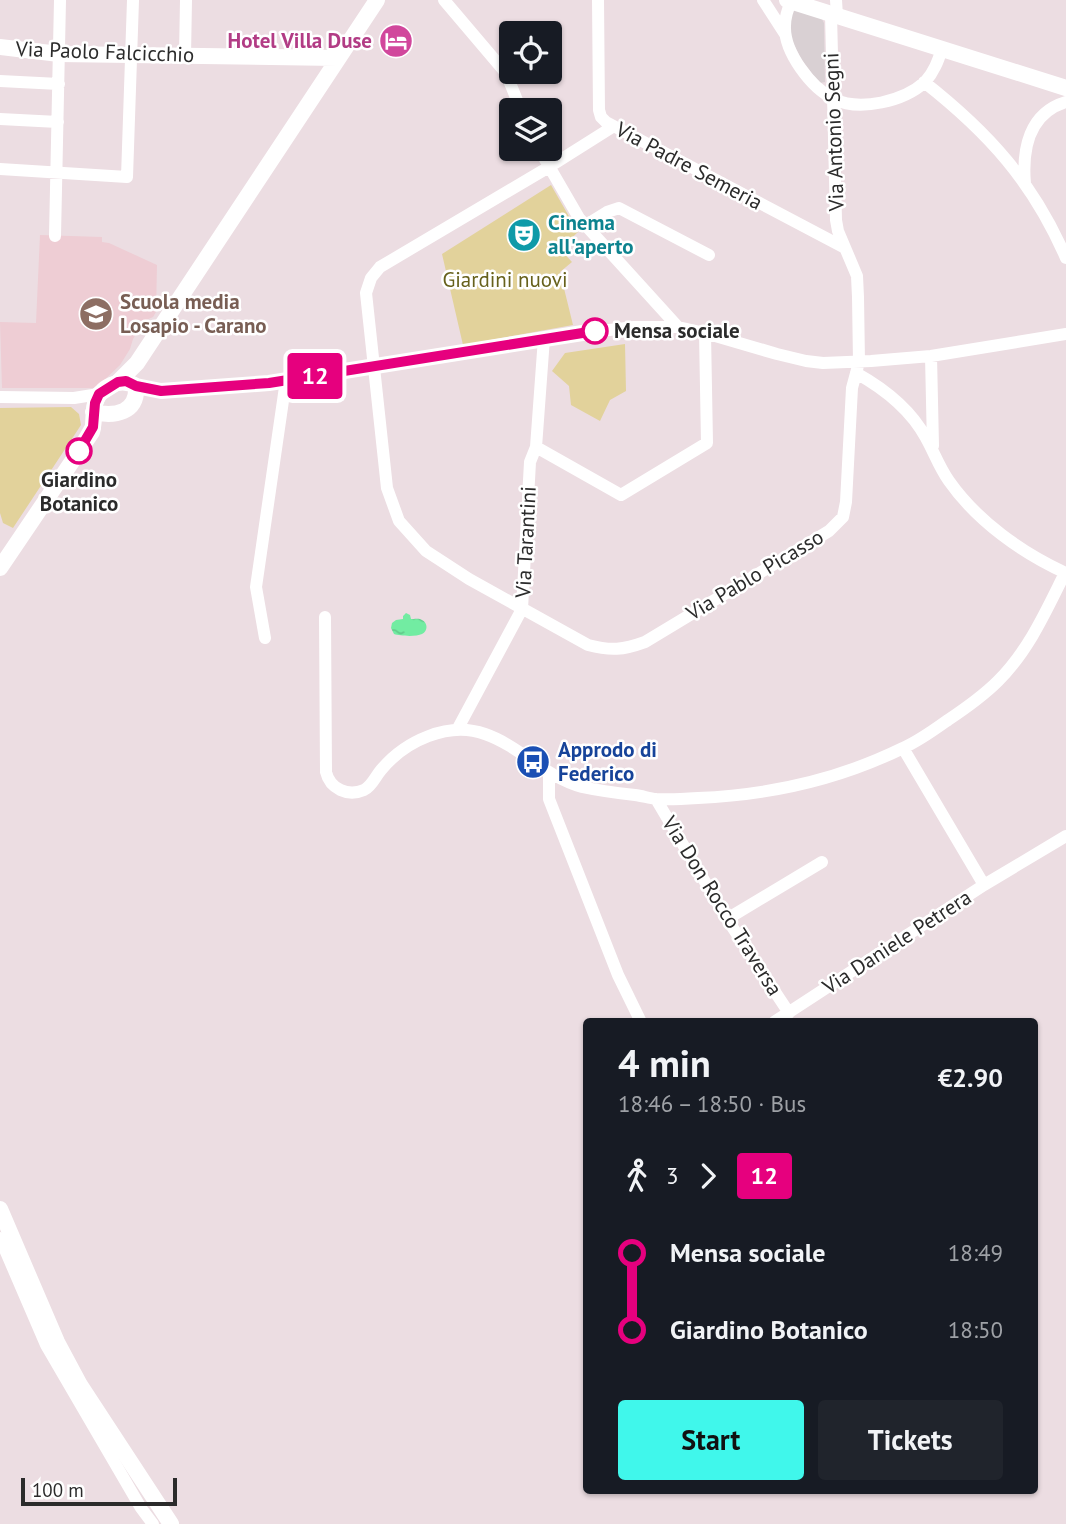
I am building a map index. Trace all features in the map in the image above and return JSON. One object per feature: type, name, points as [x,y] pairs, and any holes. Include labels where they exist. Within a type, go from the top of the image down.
[{"type":"main road","points":[[129,384],[137,363],[377,0]]},
{"type":"main road","points":[[790,0],[835,10],[942,49],[1066,88]]},
{"type":"main road","name":"Via Paolo Falcicchio","points":[[0,47],[59,54],[337,58]]},
{"type":"main road","points":[[0,568],[93,419],[99,394],[129,384]]},
{"type":"main road","points":[[93,419],[127,410],[137,395],[129,384]]},
{"type":"main road","points":[[0,1209],[46,1318],[80,1384],[171,1524]]},
{"type":"street","points":[[55,236],[60,0]]},
{"type":"street","points":[[0,169],[127,177],[133,0]]},
{"type":"street","points":[[185,56],[186,0]]},
{"type":"street","points":[[444,0],[506,73],[516,98]]},
{"type":"street","name":"Via Padre Semeria","points":[[598,0],[601,117],[845,248]]},
{"type":"street","points":[[763,0],[786,34]]},
{"type":"street","points":[[790,0],[785,26],[791,52],[797,64],[820,90],[833,99],[849,103],[880,103],[895,99],[924,82],[934,69],[942,49]]},
{"type":"street","name":"Via Antonio Segni","points":[[835,10],[833,99],[836,220],[857,276],[858,367]]},
{"type":"street","points":[[0,81],[59,84]]},
{"type":"street","points":[[924,82],[1004,155],[1054,230],[1066,258]]},
{"type":"street","points":[[1026,185],[1025,150],[1036,121],[1058,104],[1066,102]]},
{"type":"street","points":[[0,119],[58,122]]},
{"type":"street","name":"Via Pablo Picasso","points":[[614,126],[380,267],[371,278],[366,293],[387,488],[399,521],[426,551],[469,579],[588,645],[608,650],[645,642],[829,531],[840,521],[845,511],[852,388],[858,367]]},
{"type":"street","points":[[546,161],[579,218],[678,327]]},
{"type":"street","points":[[586,225],[619,208],[709,255]]},
{"type":"street","points":[[129,384],[161,391],[286,380],[615,328],[678,327],[705,332],[777,354],[858,367],[1066,334]]},
{"type":"street","points":[[536,447],[621,495],[706,443],[705,332]]},
{"type":"street","name":"Via Tarantini","points":[[457,730],[522,608],[530,462],[536,447],[544,338]]},
{"type":"street","points":[[931,356],[933,452]]},
{"type":"street","points":[[325,617],[326,772],[333,786],[342,790],[363,790],[391,760],[411,744],[443,732],[457,730],[471,730],[499,739],[549,773],[578,786],[656,799],[742,795],[798,785],[849,770],[903,748],[963,709],[998,681],[1034,635],[1065,573],[1032,555],[968,504],[948,480],[912,417],[858,367]]},
{"type":"street","points":[[265,638],[256,587],[286,380]]},
{"type":"street","points":[[132,404],[161,391]]},
{"type":"street","points":[[0,397],[74,398],[99,394]]},
{"type":"street","points":[[74,398],[93,419]]},
{"type":"street","points":[[903,748],[984,885]]},
{"type":"street","points":[[549,773],[549,799],[618,975],[639,1018]]},
{"type":"street","name":"Via Don Rocco Traversa","points":[[656,799],[727,919],[789,1013]]},
{"type":"street","name":"Via Daniele Petrera","points":[[781,1018],[984,885],[1066,836]]},
{"type":"street","points":[[727,919],[822,862]]},
{"type":"street","points":[[0,1238],[46,1345],[153,1524]]},
{"type":"shaded area","points":[[792,9],[820,15],[824,23],[825,82],[820,83],[814,76],[791,39],[789,20]]},
{"type":"shaded area","name":"Scuola media Losapio - Carano","points":[[40,235],[102,237],[102,242],[157,265],[156,312],[153,317],[144,321],[120,365],[96,388],[2,388],[0,322],[36,323]]},
{"type":"green space","name":"Giardini nuovi","points":[[551,185],[578,232],[560,249],[572,262],[560,272],[573,325],[463,345],[442,254]]},
{"type":"green space","points":[[625,344],[626,391],[610,400],[600,421],[571,405],[569,386],[552,371],[565,353]]},
{"type":"green space","name":"Giardino Botanico","points":[[71,407],[79,414],[81,425],[13,528],[3,523],[0,513],[0,408]]},
{"type":"water","points":[[406,613],[411,619],[424,621],[424,633],[412,636],[394,634],[392,623],[403,619]]},
{"type":"bus line","name":"12","points":[[79,451],[92,432],[93,412],[99,394],[113,383],[126,381],[161,391],[269,383],[595,331]]},
{"type":"place","name":"Hotel Villa Duse","points":[[396,41]]},
{"type":"place","name":"Cinema all'aperto","points":[[524,235]]},
{"type":"place","name":"Scuola media Losapio - Carano","points":[[96,314]]},
{"type":"place","name":"Mensa sociale","points":[[595,331]]},
{"type":"place","name":"Giardino Botanico","points":[[79,451]]},
{"type":"place","name":"Approdo di Federico","points":[[533,762]]}]
